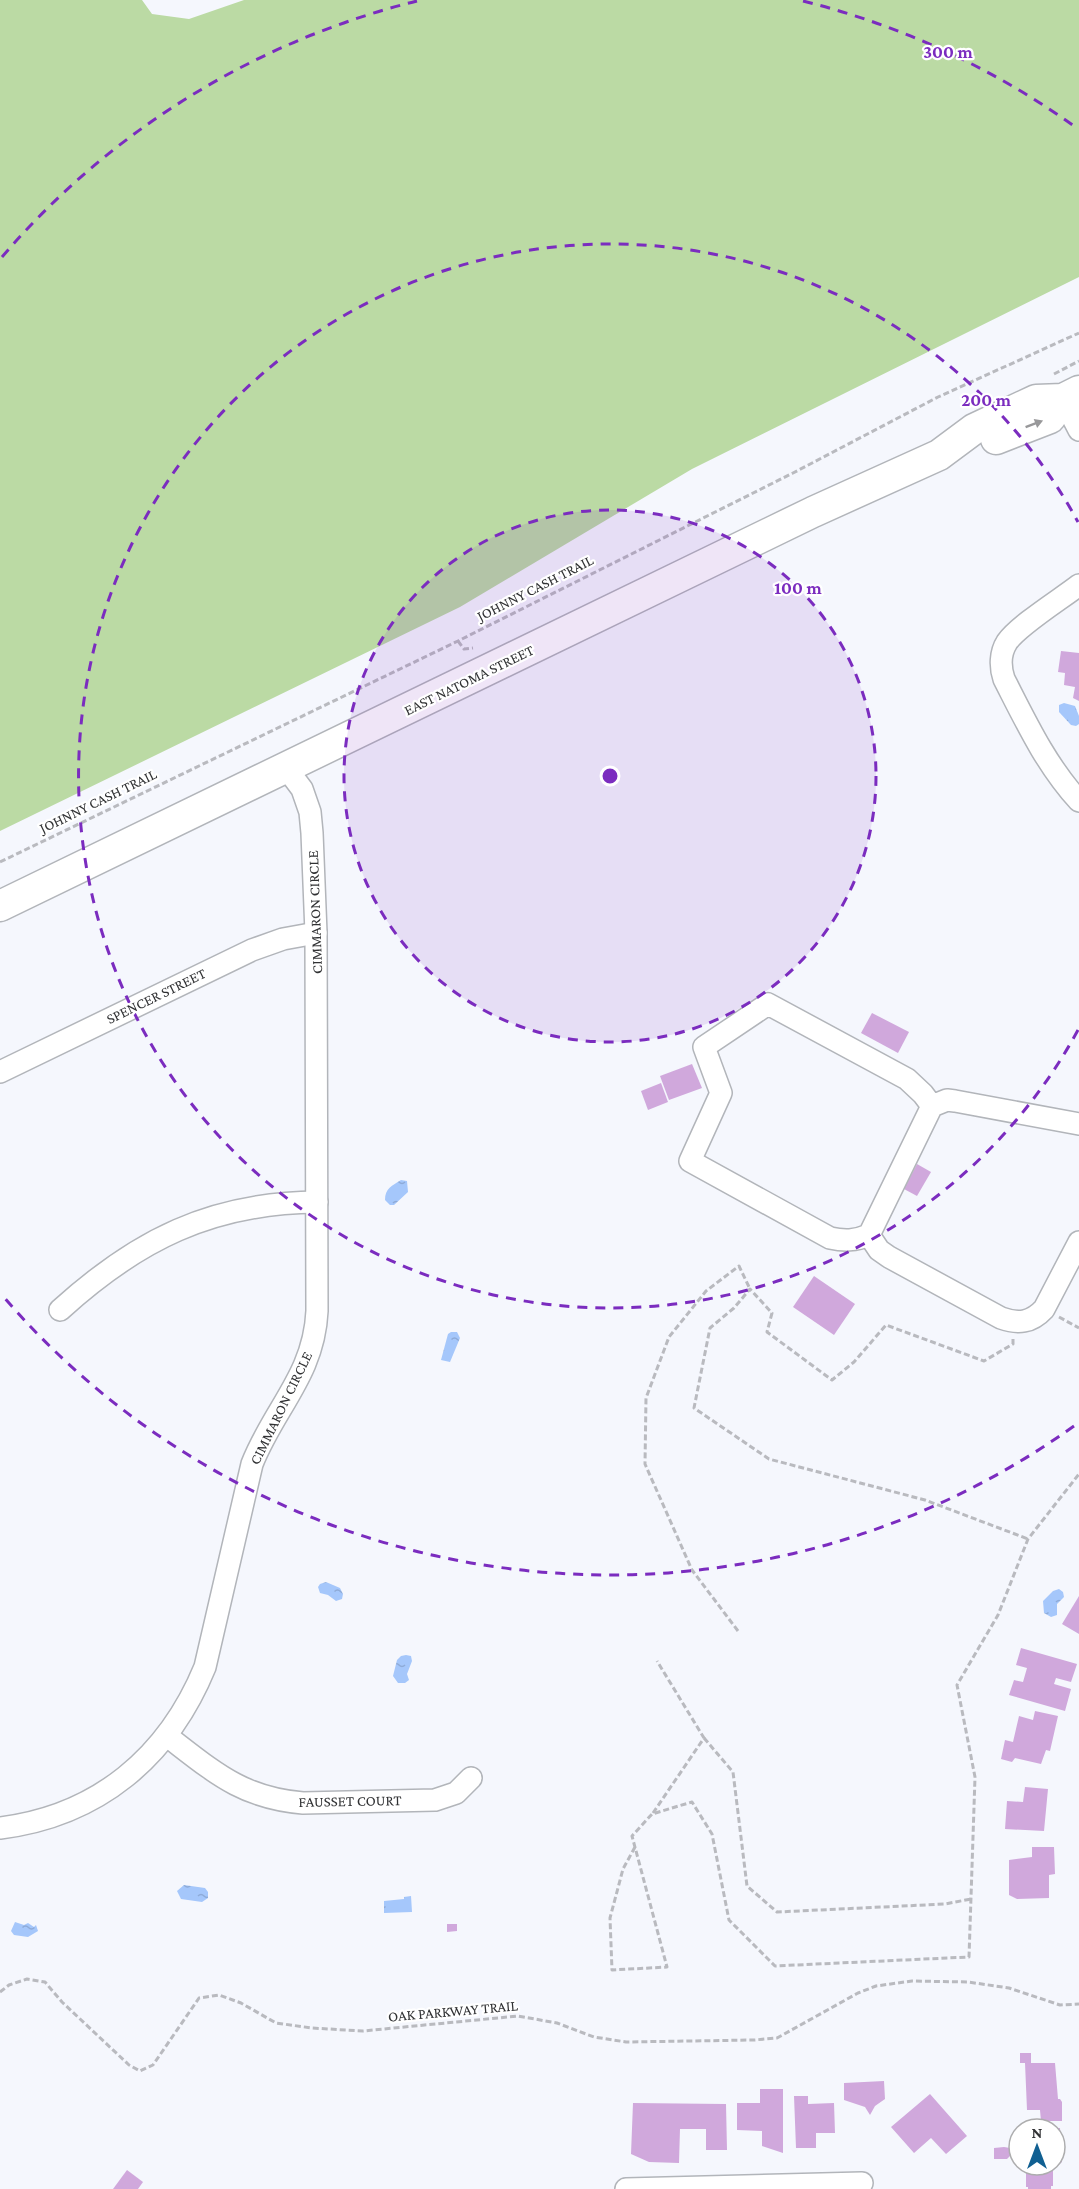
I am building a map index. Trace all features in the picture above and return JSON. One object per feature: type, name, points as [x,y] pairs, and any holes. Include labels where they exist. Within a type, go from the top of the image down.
[{"type":"main road","name":"EAST NATOMA STREET","points":[[0,906],[287,769],[813,512],[939,455],[974,429],[1036,400],[1071,394]]},
{"type":"street","points":[[1071,394],[1079,430]]},
{"type":"street","points":[[1079,585],[1016,632],[1007,643],[1001,663],[1004,679],[1042,754],[1079,801]]},
{"type":"street","name":"CIMMARON CIRCLE","points":[[0,1828],[45,1819],[92,1800],[144,1762],[167,1736],[195,1690],[205,1666],[252,1464],[266,1434],[301,1376],[313,1343],[316,1311],[317,1202],[316,933],[312,833],[310,812],[302,789],[287,769]]},
{"type":"street","name":"SPENCER STREET","points":[[0,1072],[252,950],[284,939],[316,933]]},
{"type":"street","points":[[932,1106],[924,1094],[907,1079],[768,1004],[704,1047],[721,1093],[690,1161],[830,1238],[844,1241],[869,1235],[932,1106],[947,1100],[1079,1124]]},
{"type":"street","points":[[60,1310],[117,1262],[150,1242],[185,1226],[246,1208],[284,1202],[317,1202]]},
{"type":"street","points":[[869,1235],[879,1250],[888,1257],[1014,1323],[1027,1322],[1044,1310],[1079,1242]]},
{"type":"street","name":"FAUSSET COURT","points":[[167,1736],[223,1779],[254,1794],[286,1802],[435,1800],[456,1793],[471,1778]]},
{"type":"street","points":[[626,2189],[862,2182]]},
{"type":"path","name":"JOHNNY CASH TRAIL","points":[[0,862],[458,641],[793,473],[938,396],[1079,333]]},
{"type":"path","points":[[738,1631],[692,1570],[645,1464],[645,1398],[669,1337],[706,1291],[739,1266],[750,1289],[772,1313],[767,1332],[832,1380],[854,1362],[886,1324],[984,1361],[1013,1344],[1014,1323]]},
{"type":"path","points":[[750,1289],[734,1308],[710,1328],[694,1408],[769,1459],[925,1500],[1028,1539]]},
{"type":"path","points":[[652,1814],[692,1802],[712,1834],[729,1920],[776,1966],[969,1957],[975,1777],[957,1685],[998,1615],[1028,1539],[1079,1474]]},
{"type":"path","points":[[657,1661],[704,1738],[733,1772],[747,1886],[777,1912],[945,1904],[972,1899]]},
{"type":"path","points":[[635,1846],[623,1869],[610,1918],[612,1970],[667,1967],[635,1846],[632,1836],[652,1814],[704,1738]]},
{"type":"path","name":"OAK PARKWAY TRAIL","points":[[0,1992],[9,1985],[27,1979],[45,1982],[62,2002],[129,2065],[140,2072],[153,2065],[199,1998],[219,1995],[241,2003],[276,2023],[312,2028],[363,2031],[518,2016],[556,2023],[594,2037],[626,2042],[777,2038],[858,1992],[876,1986],[912,1981],[968,1982],[1010,1988],[1060,2005],[1079,2004]]},
{"type":"green space","points":[[0,0],[142,0],[152,14],[189,19],[244,0],[1079,0],[1079,277],[692,469],[460,607],[0,831]]},
{"type":"water","points":[[1064,703],[1075,706],[1079,716],[1079,724],[1076,726],[1071,725],[1059,712],[1059,705]]},
{"type":"water","points":[[401,1180],[407,1181],[408,1192],[394,1205],[390,1205],[385,1200],[386,1193]]},
{"type":"water","points":[[457,1332],[460,1338],[450,1362],[441,1360],[448,1334]]},
{"type":"water","points":[[326,1582],[340,1588],[343,1594],[342,1599],[336,1601],[320,1593],[318,1587]]},
{"type":"water","points":[[1059,1589],[1063,1592],[1064,1597],[1057,1604],[1057,1615],[1051,1617],[1044,1613],[1043,1601],[1053,1591]]},
{"type":"water","points":[[406,1655],[411,1656],[412,1661],[407,1674],[409,1680],[405,1683],[398,1683],[393,1676],[397,1660]]},
{"type":"water","points":[[184,1885],[205,1888],[208,1898],[202,1902],[181,1899],[177,1891]]},
{"type":"water","points":[[411,1896],[412,1912],[384,1913],[384,1901]]},
{"type":"water","points":[[15,1922],[24,1925],[28,1923],[34,1927],[36,1925],[38,1931],[28,1937],[14,1935],[11,1931]]},
{"type":"building","points":[[1061,651],[1079,653],[1079,701],[1073,698],[1075,687],[1064,685],[1065,673],[1058,672]]},
{"type":"building","points":[[872,1013],[909,1032],[898,1053],[861,1033]]},
{"type":"building","points":[[692,1064],[702,1088],[669,1100],[660,1076]]},
{"type":"building","points":[[661,1083],[668,1102],[648,1110],[641,1091]]},
{"type":"building","points":[[917,1164],[931,1172],[917,1196],[904,1189]]},
{"type":"building","points":[[814,1276],[855,1304],[834,1335],[793,1307]]},
{"type":"building","points":[[1079,1596],[1079,1634],[1062,1624]]},
{"type":"building","points":[[1021,1648],[1077,1664],[1071,1682],[1056,1678],[1054,1684],[1071,1689],[1065,1711],[1009,1695],[1014,1680],[1023,1682],[1027,1668],[1016,1665]]},
{"type":"building","points":[[1035,1711],[1058,1716],[1050,1751],[1046,1750],[1041,1764],[1015,1758],[1012,1762],[1001,1759],[1005,1740],[1013,1742],[1019,1716],[1033,1720]]},
{"type":"building","points":[[1025,1787],[1048,1789],[1044,1831],[1005,1829],[1007,1801],[1023,1802]]},
{"type":"building","points":[[1032,1847],[1054,1847],[1055,1874],[1049,1875],[1049,1898],[1017,1899],[1009,1895],[1009,1860],[1032,1857]]},
{"type":"building","points":[[447,1924],[457,1924],[457,1931],[447,1932]]},
{"type":"building","points":[[1020,2053],[1031,2053],[1031,2063],[1055,2063],[1058,2099],[1062,2102],[1062,2117],[1041,2117],[1040,2110],[1027,2110],[1025,2063],[1020,2063]]},
{"type":"building","points":[[884,2081],[885,2099],[875,2106],[870,2115],[865,2107],[844,2100],[844,2083]]},
{"type":"building","points":[[760,2089],[783,2089],[783,2153],[762,2146],[762,2131],[737,2130],[737,2103],[760,2103]]},
{"type":"building","points":[[930,2094],[967,2136],[946,2154],[931,2138],[914,2153],[891,2127]]},
{"type":"building","points":[[794,2096],[808,2096],[808,2104],[834,2103],[835,2133],[816,2133],[816,2148],[796,2148]]},
{"type":"building","points":[[633,2103],[726,2104],[727,2150],[706,2150],[706,2129],[680,2129],[679,2163],[649,2162],[631,2154]]},
{"type":"building","points":[[994,2148],[1007,2148],[1007,2159],[994,2159]]},
{"type":"building","points":[[127,2170],[143,2182],[138,2189],[113,2189]]},
{"type":"building","points":[[1026,2177],[1053,2177],[1051,2189],[1028,2189]]}]
